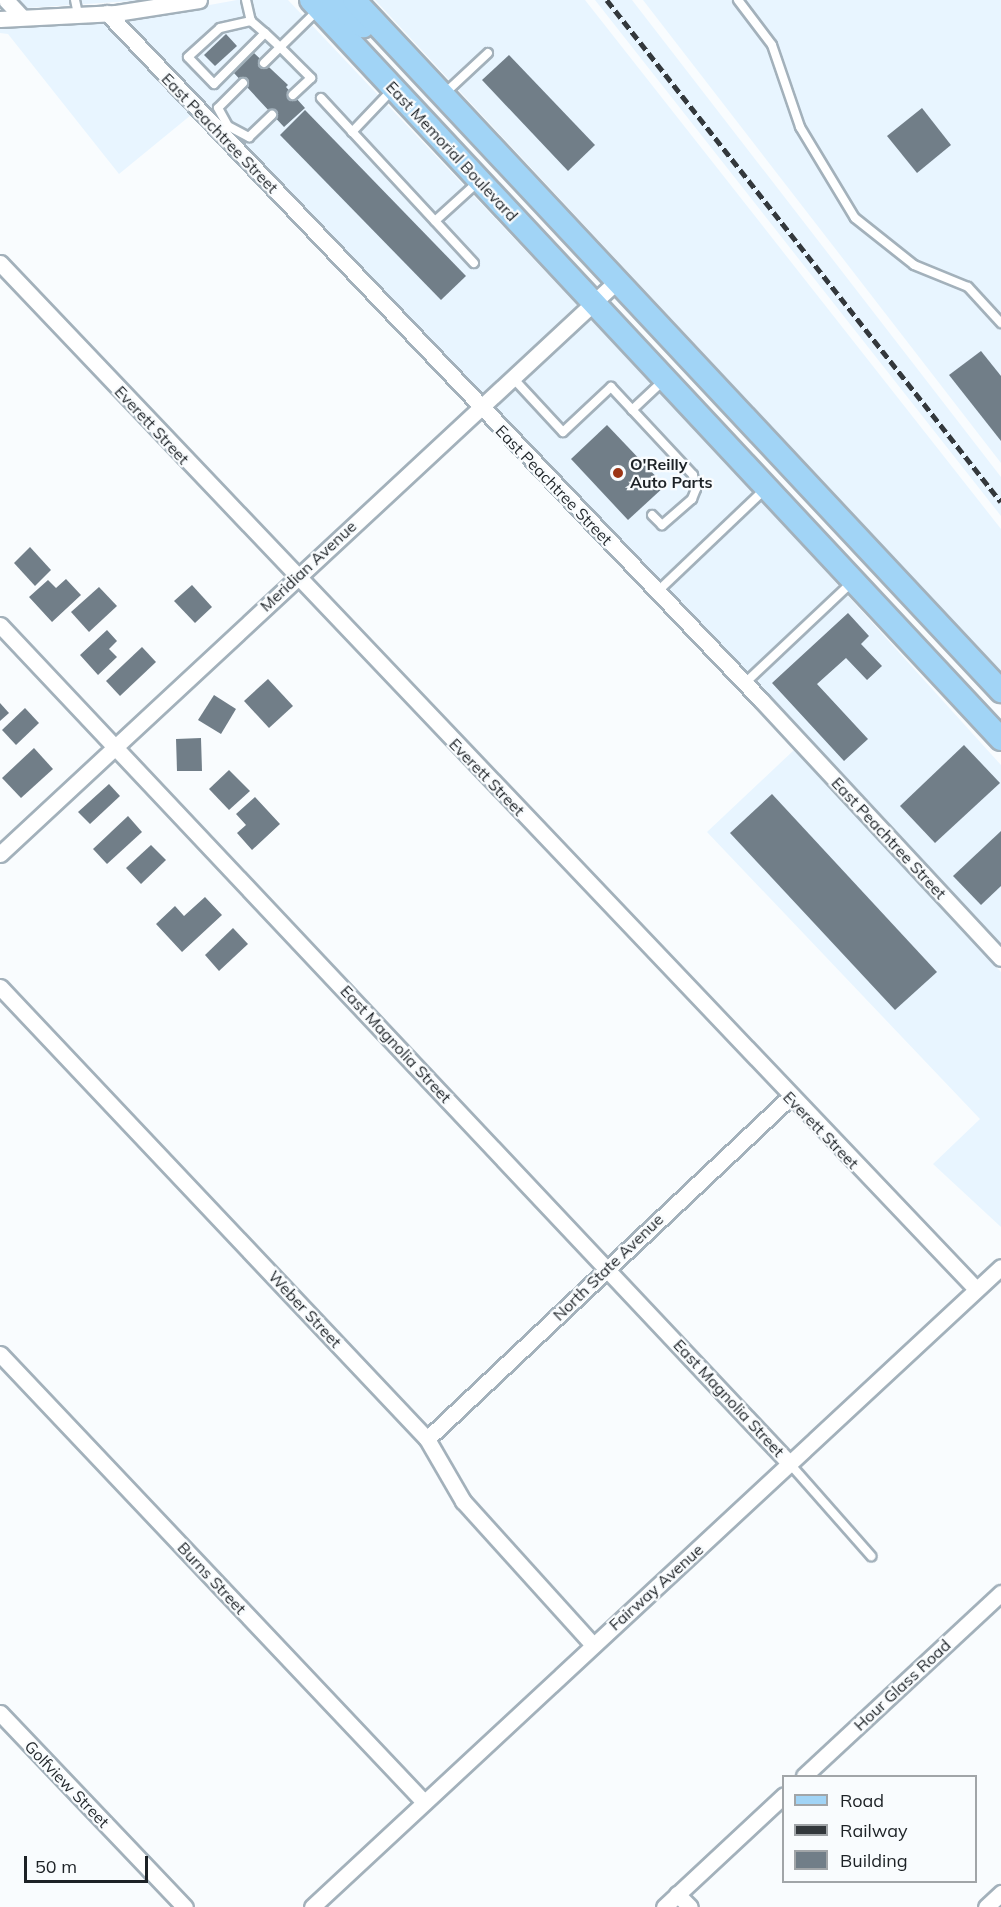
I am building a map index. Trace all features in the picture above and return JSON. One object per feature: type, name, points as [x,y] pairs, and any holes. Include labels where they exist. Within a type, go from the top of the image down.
[{"type":"main road","name":"East Memorial Boulevard","points":[[354,0],[1001,691]]},
{"type":"main road","name":"East Memorial Boulevard","points":[[321,3],[393,89],[1001,739]]},
{"type":"main road","points":[[321,3],[440,92]]},
{"type":"main road","points":[[930,662],[953,640]]},
{"type":"street","points":[[6,0],[22,17]]},
{"type":"street","points":[[0,19],[77,7],[107,13],[199,0]]},
{"type":"street","name":"East Peachtree Street","points":[[107,13],[225,130],[480,407],[745,683],[1001,958]]},
{"type":"street","name":"Everett Street","points":[[0,263],[296,578],[976,1289]]},
{"type":"street","name":"Meridian Avenue","points":[[0,854],[617,281]]},
{"type":"street","name":"East Magnolia Street","points":[[0,626],[606,1266],[790,1464]]},
{"type":"street","name":"Weber Street","points":[[0,987],[427,1439],[463,1501],[593,1645]]},
{"type":"street","name":"North State Avenue","points":[[427,1439],[606,1266],[790,1097]]},
{"type":"street","name":"Fairway Avenue","points":[[312,1907],[1001,1267]]},
{"type":"street","name":"Burns Street","points":[[0,1354],[424,1802]]},
{"type":"street","name":"Hour Glass Road","points":[[805,1775],[1001,1593]]},
{"type":"street","name":"Golfview Street","points":[[0,1713],[185,1907]]},
{"type":"street","points":[[664,1907],[782,1796]]},
{"type":"street","points":[[986,1907],[1001,1893]]},
{"type":"street","points":[[677,1894],[690,1907]]},
{"type":"lane","points":[[246,0],[251,21],[311,78],[293,94]]},
{"type":"lane","points":[[738,0],[772,45],[800,127],[855,218],[914,265],[968,287],[1001,323]]},
{"type":"lane","points":[[264,63],[321,3]]},
{"type":"lane","points":[[251,21],[220,28],[188,57],[214,84],[265,33]]},
{"type":"lane","points":[[440,92],[488,53]]},
{"type":"lane","points":[[243,83],[218,108],[225,130],[249,137],[272,115]]},
{"type":"lane","points":[[352,132],[393,89]]},
{"type":"lane","points":[[321,98],[474,263]]},
{"type":"lane","points":[[435,221],[479,181]]},
{"type":"lane","points":[[512,377],[563,432],[611,387],[693,475],[696,489],[692,499],[662,525],[652,515]]},
{"type":"lane","points":[[632,410],[665,380]]},
{"type":"lane","points":[[657,592],[766,488]]},
{"type":"lane","points":[[745,683],[854,581]]},
{"type":"lane","points":[[790,1464],[871,1556]]},
{"type":"shaded area","points":[[20,0],[146,0],[27,8]]},
{"type":"shaded area","points":[[237,0],[288,0],[577,305],[481,395],[127,20]]},
{"type":"shaded area","points":[[375,0],[585,0],[1001,529],[1001,673]]},
{"type":"shaded area","points":[[595,0],[632,0],[1001,477],[1001,516]]},
{"type":"shaded area","points":[[643,0],[1001,0],[1001,463]]},
{"type":"shaded area","points":[[102,22],[191,115],[119,174],[8,34],[0,33],[0,28]]},
{"type":"shaded area","points":[[589,318],[751,489],[1001,765],[1001,944],[768,693],[492,407]]},
{"type":"shaded area","points":[[794,750],[1001,972],[1001,1227],[933,1164],[980,1119],[707,832]]},
{"type":"building","points":[[226,34],[237,46],[215,66],[204,55]]},
{"type":"building","points":[[254,53],[288,85],[286,87],[305,108],[284,127],[233,72]]},
{"type":"building","points":[[509,55],[595,145],[568,171],[482,80]]},
{"type":"building","points":[[922,108],[951,145],[917,173],[887,136]]},
{"type":"building","points":[[305,110],[466,276],[441,300],[280,135]]},
{"type":"building","points":[[981,351],[1001,376],[1001,441],[949,375]]},
{"type":"building","name":"O'Reilly Auto Parts","points":[[607,425],[665,486],[628,520],[571,459]]},
{"type":"building","points":[[30,547],[51,570],[35,586],[14,563]]},
{"type":"building","points":[[66,579],[81,595],[52,622],[29,597],[48,580],[56,588]]},
{"type":"building","points":[[192,585],[212,607],[195,623],[174,601]]},
{"type":"building","points":[[99,587],[117,606],[89,632],[71,612]]},
{"type":"building","points":[[848,613],[869,636],[861,644],[882,666],[867,680],[846,658],[817,684],[868,739],[844,761],[772,683]]},
{"type":"building","points":[[107,630],[117,641],[109,649],[117,657],[98,675],[80,655]]},
{"type":"building","points":[[142,647],[156,662],[120,696],[106,681]]},
{"type":"building","points":[[268,679],[293,706],[269,728],[244,701]]},
{"type":"building","points":[[214,695],[236,709],[221,734],[198,720]]},
{"type":"building","points":[[0,703],[9,713],[0,721]]},
{"type":"building","points":[[25,708],[39,723],[16,745],[2,730]]},
{"type":"building","points":[[201,738],[202,771],[177,771],[176,739]]},
{"type":"building","points":[[964,745],[1000,783],[935,843],[900,806]]},
{"type":"building","points":[[34,748],[53,769],[21,798],[2,778]]},
{"type":"building","points":[[229,770],[250,791],[229,810],[209,789]]},
{"type":"building","points":[[109,784],[120,796],[90,824],[78,812]]},
{"type":"building","points":[[772,794],[937,972],[895,1010],[730,833]]},
{"type":"building","points":[[255,797],[280,824],[252,850],[237,833],[246,825],[236,814]]},
{"type":"building","points":[[128,816],[142,832],[107,864],[93,849]]},
{"type":"building","points":[[1001,831],[1001,886],[981,905],[953,876]]},
{"type":"building","points":[[151,845],[166,860],[141,884],[126,868]]},
{"type":"building","points":[[205,897],[222,915],[182,952],[156,924],[175,906],[184,916]]},
{"type":"building","points":[[233,928],[248,944],[219,971],[205,955]]},
{"type":"railway","points":[[607,0],[1001,502]]},
{"type":"place","name":"O'Reilly Auto Parts","points":[[618,473]]}]
